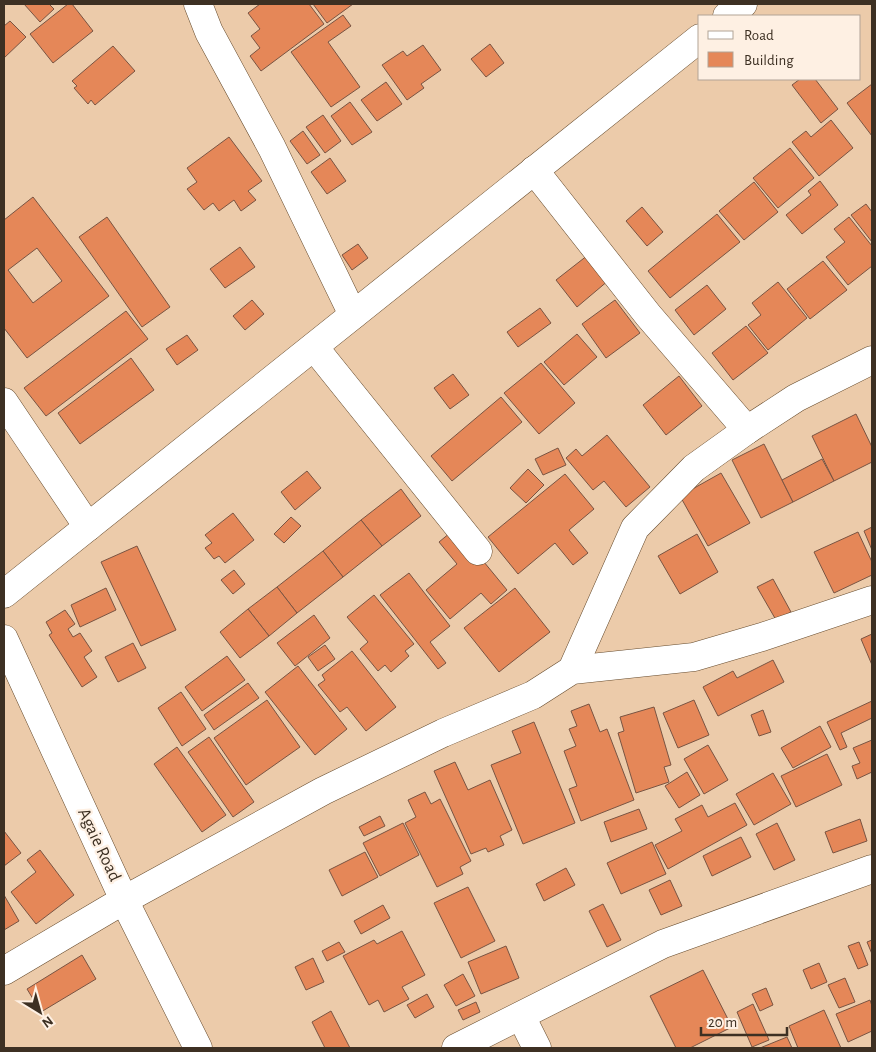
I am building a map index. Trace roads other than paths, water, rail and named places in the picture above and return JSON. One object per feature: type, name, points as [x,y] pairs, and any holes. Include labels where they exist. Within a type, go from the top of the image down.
[{"type":"street","points":[[198,4],[209,32],[272,148],[353,315]]},
{"type":"street","points":[[728,15],[743,4]]},
{"type":"street","points":[[4,594],[698,40]]},
{"type":"street","points":[[534,170],[648,315],[747,430]]},
{"type":"street","points":[[314,347],[478,551]]},
{"type":"street","points":[[572,670],[635,528],[694,468],[747,430],[796,398],[872,360]]},
{"type":"street","points":[[4,402],[88,527]]},
{"type":"street","points":[[4,971],[124,900],[323,791],[443,733],[534,696],[572,670],[694,657],[762,637],[872,600]]},
{"type":"street","name":"Agaie Road","points":[[4,639],[124,900],[198,1048]]},
{"type":"street","points":[[456,1048],[663,944],[872,869]]},
{"type":"street","points":[[521,1016],[537,1048]]}]
